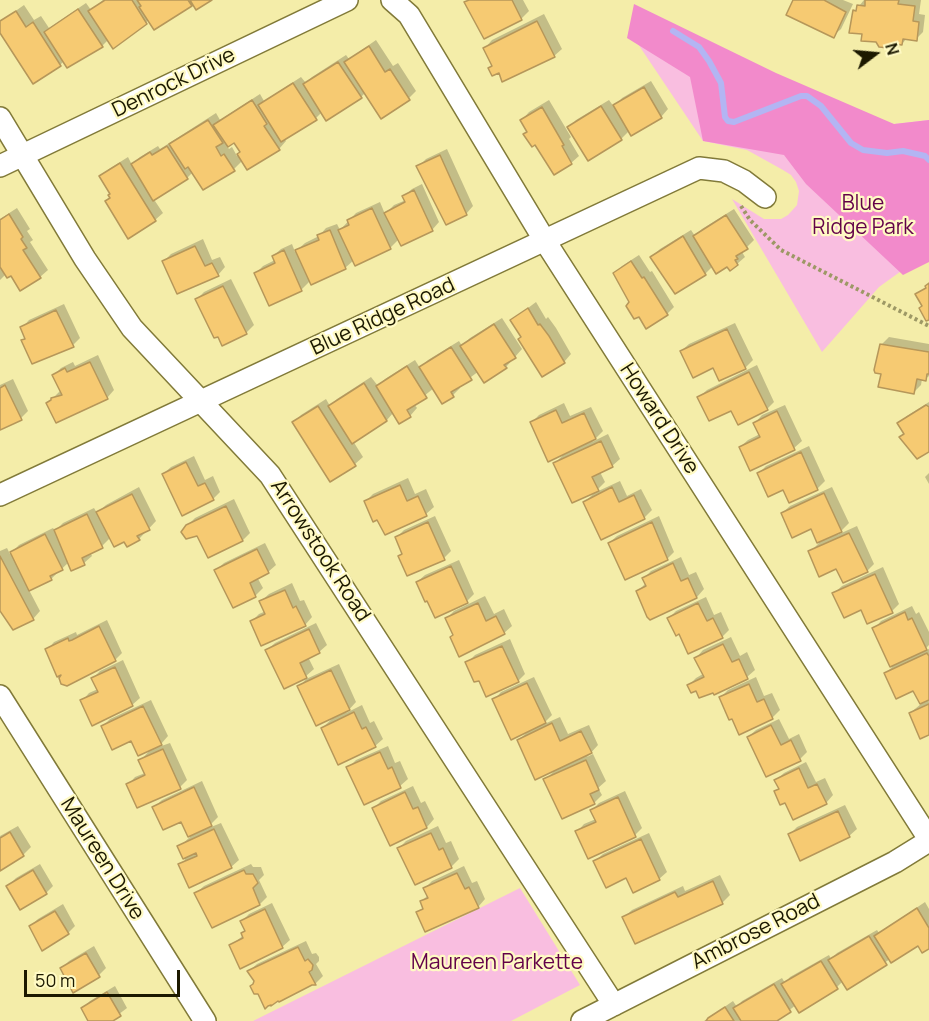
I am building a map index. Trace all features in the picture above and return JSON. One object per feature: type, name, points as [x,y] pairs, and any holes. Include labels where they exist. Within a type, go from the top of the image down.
[{"type":"street","name":"Denrock Drive","points":[[0,166],[347,0]]},
{"type":"street","name":"Howard Drive","points":[[392,0],[409,15],[545,241],[929,840]]},
{"type":"street","name":"Arrowstook Road","points":[[0,118],[85,259],[132,328],[270,475],[614,1005]]},
{"type":"street","name":"Blue Ridge Road","points":[[0,495],[699,168],[724,171],[765,197]]},
{"type":"street","name":"Maureen Drive","points":[[0,696],[205,1021]]},
{"type":"street","name":"Ambrose Road","points":[[582,1021],[895,862],[929,840]]},
{"type":"path","points":[[737,201],[750,220],[781,250],[929,326]]},
{"type":"green space","name":"Blue Ridge Park","points":[[634,4],[776,73],[894,124],[929,120],[929,262],[903,275],[806,184],[784,155],[703,141],[690,77],[627,38]]},
{"type":"green space","name":"Blue Ridge Park","points":[[632,35],[894,124],[929,120],[929,251],[879,287],[822,352],[732,199],[764,219],[781,219],[797,205],[799,191],[796,182],[791,175],[747,150],[703,141]]},
{"type":"green space","name":"Maureen Parkette","points":[[520,888],[580,985],[511,1021],[253,1021]]},
{"type":"building","points":[[105,0],[132,0],[147,24],[113,49],[88,11]]},
{"type":"building","points":[[137,0],[188,0],[192,6],[154,30]]},
{"type":"building","points":[[190,0],[212,0],[196,10]]},
{"type":"building","points":[[512,0],[522,20],[484,39],[464,2]]},
{"type":"building","points":[[793,0],[824,0],[846,12],[834,38],[786,15]]},
{"type":"building","points":[[865,0],[899,0],[898,4],[915,6],[913,21],[919,22],[917,41],[903,39],[902,45],[879,47],[876,42],[861,41],[862,34],[849,33],[853,10],[856,11],[857,5],[865,6]]},
{"type":"building","points":[[78,9],[103,47],[67,68],[44,32]]},
{"type":"building","points":[[16,11],[26,27],[33,22],[61,66],[33,84],[0,33],[0,21]]},
{"type":"building","points":[[537,21],[555,57],[502,82],[499,73],[492,76],[488,68],[492,66],[483,48]]},
{"type":"building","points":[[369,46],[385,72],[390,69],[410,100],[381,119],[344,62]]},
{"type":"building","points":[[338,62],[362,98],[326,121],[303,84]]},
{"type":"building","points":[[293,83],[317,120],[281,142],[258,105]]},
{"type":"building","points":[[644,87],[662,118],[631,136],[613,105]]},
{"type":"building","points":[[252,100],[267,124],[264,126],[280,150],[247,170],[237,154],[240,152],[234,143],[228,147],[213,125]]},
{"type":"building","points":[[601,106],[622,140],[588,161],[567,127]]},
{"type":"building","points":[[542,107],[572,164],[554,175],[535,145],[532,147],[523,134],[527,132],[520,120]]},
{"type":"building","points":[[208,120],[223,143],[216,147],[221,156],[224,154],[235,171],[203,190],[188,167],[185,169],[169,144]]},
{"type":"building","points":[[167,146],[188,179],[153,201],[131,164],[150,152],[152,155]]},
{"type":"building","points":[[440,155],[467,215],[446,225],[416,166]]},
{"type":"building","points":[[120,163],[156,221],[128,239],[105,201],[110,198],[108,195],[110,194],[99,176]]},
{"type":"building","points":[[414,190],[433,231],[401,246],[384,213],[405,202],[402,196]]},
{"type":"building","points":[[372,208],[391,249],[355,266],[338,230],[349,225],[347,220]]},
{"type":"building","points":[[9,214],[23,237],[21,239],[27,248],[23,250],[41,278],[20,291],[11,276],[7,278],[0,267],[0,220]]},
{"type":"building","points":[[726,215],[748,249],[736,256],[738,259],[735,260],[738,265],[730,271],[727,267],[716,274],[693,236]]},
{"type":"building","points":[[330,230],[346,269],[311,285],[295,250],[319,240],[317,235]]},
{"type":"building","points":[[683,236],[706,275],[675,294],[650,257]]},
{"type":"building","points":[[195,246],[205,266],[212,263],[219,276],[177,294],[162,261]]},
{"type":"building","points":[[284,250],[302,291],[269,306],[254,273],[275,263],[272,256]]},
{"type":"building","points":[[631,261],[668,315],[646,329],[639,317],[634,319],[626,306],[629,302],[613,273]]},
{"type":"building","points":[[929,283],[929,320],[926,321],[919,308],[922,306],[915,294],[926,288],[925,286]]},
{"type":"building","points":[[223,286],[247,334],[222,346],[218,337],[214,338],[195,299]]},
{"type":"building","points":[[528,308],[565,363],[542,377],[518,339],[521,337],[510,320]]},
{"type":"building","points":[[56,310],[74,347],[32,364],[21,340],[25,339],[20,327]]},
{"type":"building","points":[[494,324],[516,358],[504,365],[507,368],[484,383],[460,346]]},
{"type":"building","points":[[727,329],[746,369],[719,381],[713,368],[693,378],[680,351]]},
{"type":"building","points":[[880,344],[929,352],[929,374],[927,374],[926,381],[917,379],[914,394],[878,387],[881,374],[875,373],[874,370]]},
{"type":"building","points":[[451,347],[472,380],[451,392],[454,397],[442,404],[419,367]]},
{"type":"building","points":[[90,362],[108,399],[56,423],[46,403],[51,398],[62,395],[52,375],[65,368],[67,372]]},
{"type":"building","points":[[407,366],[427,398],[407,410],[411,417],[399,424],[376,386]]},
{"type":"building","points":[[749,372],[768,410],[738,425],[731,411],[709,421],[697,397]]},
{"type":"building","points":[[364,383],[387,421],[352,444],[328,406]]},
{"type":"building","points":[[5,385],[22,420],[0,430],[0,388]]},
{"type":"building","points":[[926,405],[929,407],[929,452],[917,459],[899,437],[904,434],[897,423]]},
{"type":"building","points":[[318,406],[356,466],[330,482],[292,422]]},
{"type":"building","points":[[556,410],[562,423],[584,413],[596,439],[548,462],[530,422]]},
{"type":"building","points":[[777,411],[795,450],[750,471],[739,447],[760,437],[753,423]]},
{"type":"building","points":[[601,441],[613,467],[592,477],[599,491],[572,503],[553,463]]},
{"type":"building","points":[[801,452],[818,490],[789,503],[783,490],[768,497],[757,473]]},
{"type":"building","points":[[186,462],[198,486],[205,483],[214,500],[182,516],[162,474]]},
{"type":"building","points":[[400,485],[407,501],[418,496],[427,516],[385,535],[377,520],[373,522],[364,501]]},
{"type":"building","points":[[612,487],[619,502],[634,495],[645,519],[601,540],[583,502]]},
{"type":"building","points":[[824,493],[842,532],[817,543],[811,529],[792,538],[781,513]]},
{"type":"building","points":[[132,494],[150,530],[137,536],[140,540],[127,547],[124,542],[114,547],[96,512]]},
{"type":"building","points":[[226,506],[243,541],[208,558],[197,536],[186,539],[181,532],[186,525]]},
{"type":"building","points":[[87,514],[103,548],[82,558],[85,565],[71,571],[54,530]]},
{"type":"building","points":[[428,522],[445,560],[407,576],[398,556],[402,554],[395,537]]},
{"type":"building","points":[[652,522],[668,560],[625,580],[608,543]]},
{"type":"building","points":[[849,533],[868,572],[843,583],[836,569],[819,577],[808,551]]},
{"type":"building","points":[[45,534],[63,570],[50,576],[52,580],[29,591],[10,552]]},
{"type":"building","points":[[257,549],[269,573],[250,583],[256,597],[233,608],[214,570]]},
{"type":"building","points":[[0,556],[34,620],[13,630],[0,611]]},
{"type":"building","points":[[673,563],[681,581],[688,578],[697,598],[650,620],[636,591],[646,586],[642,578]]},
{"type":"building","points":[[451,566],[468,603],[435,618],[416,582]]},
{"type":"building","points":[[875,574],[893,613],[867,624],[861,610],[844,618],[832,593]]},
{"type":"building","points":[[285,590],[293,608],[296,606],[306,626],[261,646],[250,621],[265,614],[259,601]]},
{"type":"building","points":[[478,603],[486,621],[496,616],[505,634],[459,657],[445,618]]},
{"type":"building","points":[[698,603],[707,621],[713,618],[723,638],[688,654],[679,634],[676,636],[667,618]]},
{"type":"building","points":[[905,612],[908,620],[912,618],[927,650],[890,667],[872,628]]},
{"type":"building","points":[[99,626],[116,661],[67,686],[61,684],[59,678],[61,675],[57,677],[45,649],[68,638],[69,641],[72,640]]},
{"type":"building","points":[[309,629],[320,653],[300,663],[307,678],[284,689],[265,650]]},
{"type":"building","points":[[723,644],[732,662],[739,659],[748,679],[714,695],[713,693],[699,698],[696,691],[691,693],[687,685],[704,677],[694,658]]},
{"type":"building","points":[[502,646],[519,682],[486,697],[479,681],[474,682],[465,662]]},
{"type":"building","points":[[927,653],[929,656],[929,700],[920,704],[913,691],[896,699],[884,673]]},
{"type":"building","points":[[115,667],[133,706],[92,726],[80,700],[98,692],[91,678]]},
{"type":"building","points":[[331,670],[350,710],[316,726],[297,686]]},
{"type":"building","points":[[527,683],[546,723],[511,740],[492,699]]},
{"type":"building","points":[[749,684],[757,702],[764,699],[773,719],[739,735],[732,719],[729,720],[719,697]]},
{"type":"building","points":[[929,704],[929,735],[920,739],[909,713]]},
{"type":"building","points":[[143,706],[162,745],[138,756],[131,741],[112,750],[101,726]]},
{"type":"building","points":[[354,712],[362,729],[366,727],[376,747],[338,765],[321,728]]},
{"type":"building","points":[[552,723],[560,741],[581,731],[592,753],[535,780],[517,740]]},
{"type":"building","points":[[771,725],[781,745],[791,740],[801,761],[766,777],[747,737]]},
{"type":"building","points":[[163,749],[181,789],[137,808],[126,784],[145,775],[138,760]]},
{"type":"building","points":[[380,752],[388,769],[392,767],[401,788],[364,805],[346,767]]},
{"type":"building","points":[[586,760],[599,790],[590,794],[595,804],[562,819],[543,779]]},
{"type":"building","points":[[799,768],[808,788],[817,784],[827,804],[793,820],[785,803],[780,805],[774,791],[779,789],[774,780]]},
{"type":"building","points":[[194,787],[212,826],[188,837],[181,822],[163,830],[152,807]]},
{"type":"building","points":[[405,792],[413,809],[418,807],[427,828],[390,846],[372,808]]},
{"type":"building","points":[[618,797],[636,837],[588,859],[575,831],[596,822],[590,810]]},
{"type":"building","points":[[838,811],[850,837],[800,861],[788,834]]},
{"type":"building","points":[[214,829],[232,868],[189,888],[178,864],[197,856],[196,853],[183,859],[177,846]]},
{"type":"building","points":[[10,832],[24,856],[0,871],[0,838]]},
{"type":"building","points":[[431,833],[439,850],[443,848],[452,868],[415,885],[397,848]]},
{"type":"building","points":[[641,839],[660,880],[633,893],[626,878],[606,888],[593,861]]},
{"type":"building","points":[[33,870],[47,894],[20,910],[6,886]]},
{"type":"building","points":[[244,870],[246,874],[253,874],[258,883],[253,888],[260,905],[212,928],[194,893]]},
{"type":"building","points":[[457,873],[465,889],[469,887],[479,908],[425,932],[416,912],[423,909],[420,901],[428,898],[423,888]]},
{"type":"building","points":[[713,881],[723,904],[635,944],[622,917],[675,892],[678,897]]},
{"type":"building","points":[[917,908],[929,928],[929,949],[922,953],[918,946],[891,963],[874,936]]},
{"type":"building","points":[[265,909],[283,948],[240,969],[229,945],[243,938],[241,933],[245,931],[240,921]]},
{"type":"building","points":[[55,911],[69,934],[42,951],[29,926]]},
{"type":"building","points":[[869,936],[887,965],[847,990],[828,960]]},
{"type":"building","points":[[298,947],[305,961],[308,959],[313,965],[309,972],[316,985],[265,1009],[258,994],[254,994],[250,986],[254,981],[247,971]]},
{"type":"building","points":[[86,953],[100,977],[73,993],[60,968]]},
{"type":"building","points":[[821,961],[838,989],[799,1013],[781,984]]},
{"type":"building","points":[[774,984],[791,1012],[777,1021],[741,1021],[733,1008]]},
{"type":"building","points":[[107,992],[121,1016],[113,1021],[88,1021],[81,1008]]},
{"type":"building","points":[[725,1007],[734,1021],[706,1021],[708,1018]]},
{"type":"waterway","points":[[673,31],[699,47],[709,61],[721,83],[725,117],[728,121],[734,122],[801,96],[807,96],[821,106],[851,143],[863,150],[887,153],[903,151],[925,156],[929,160]]}]
